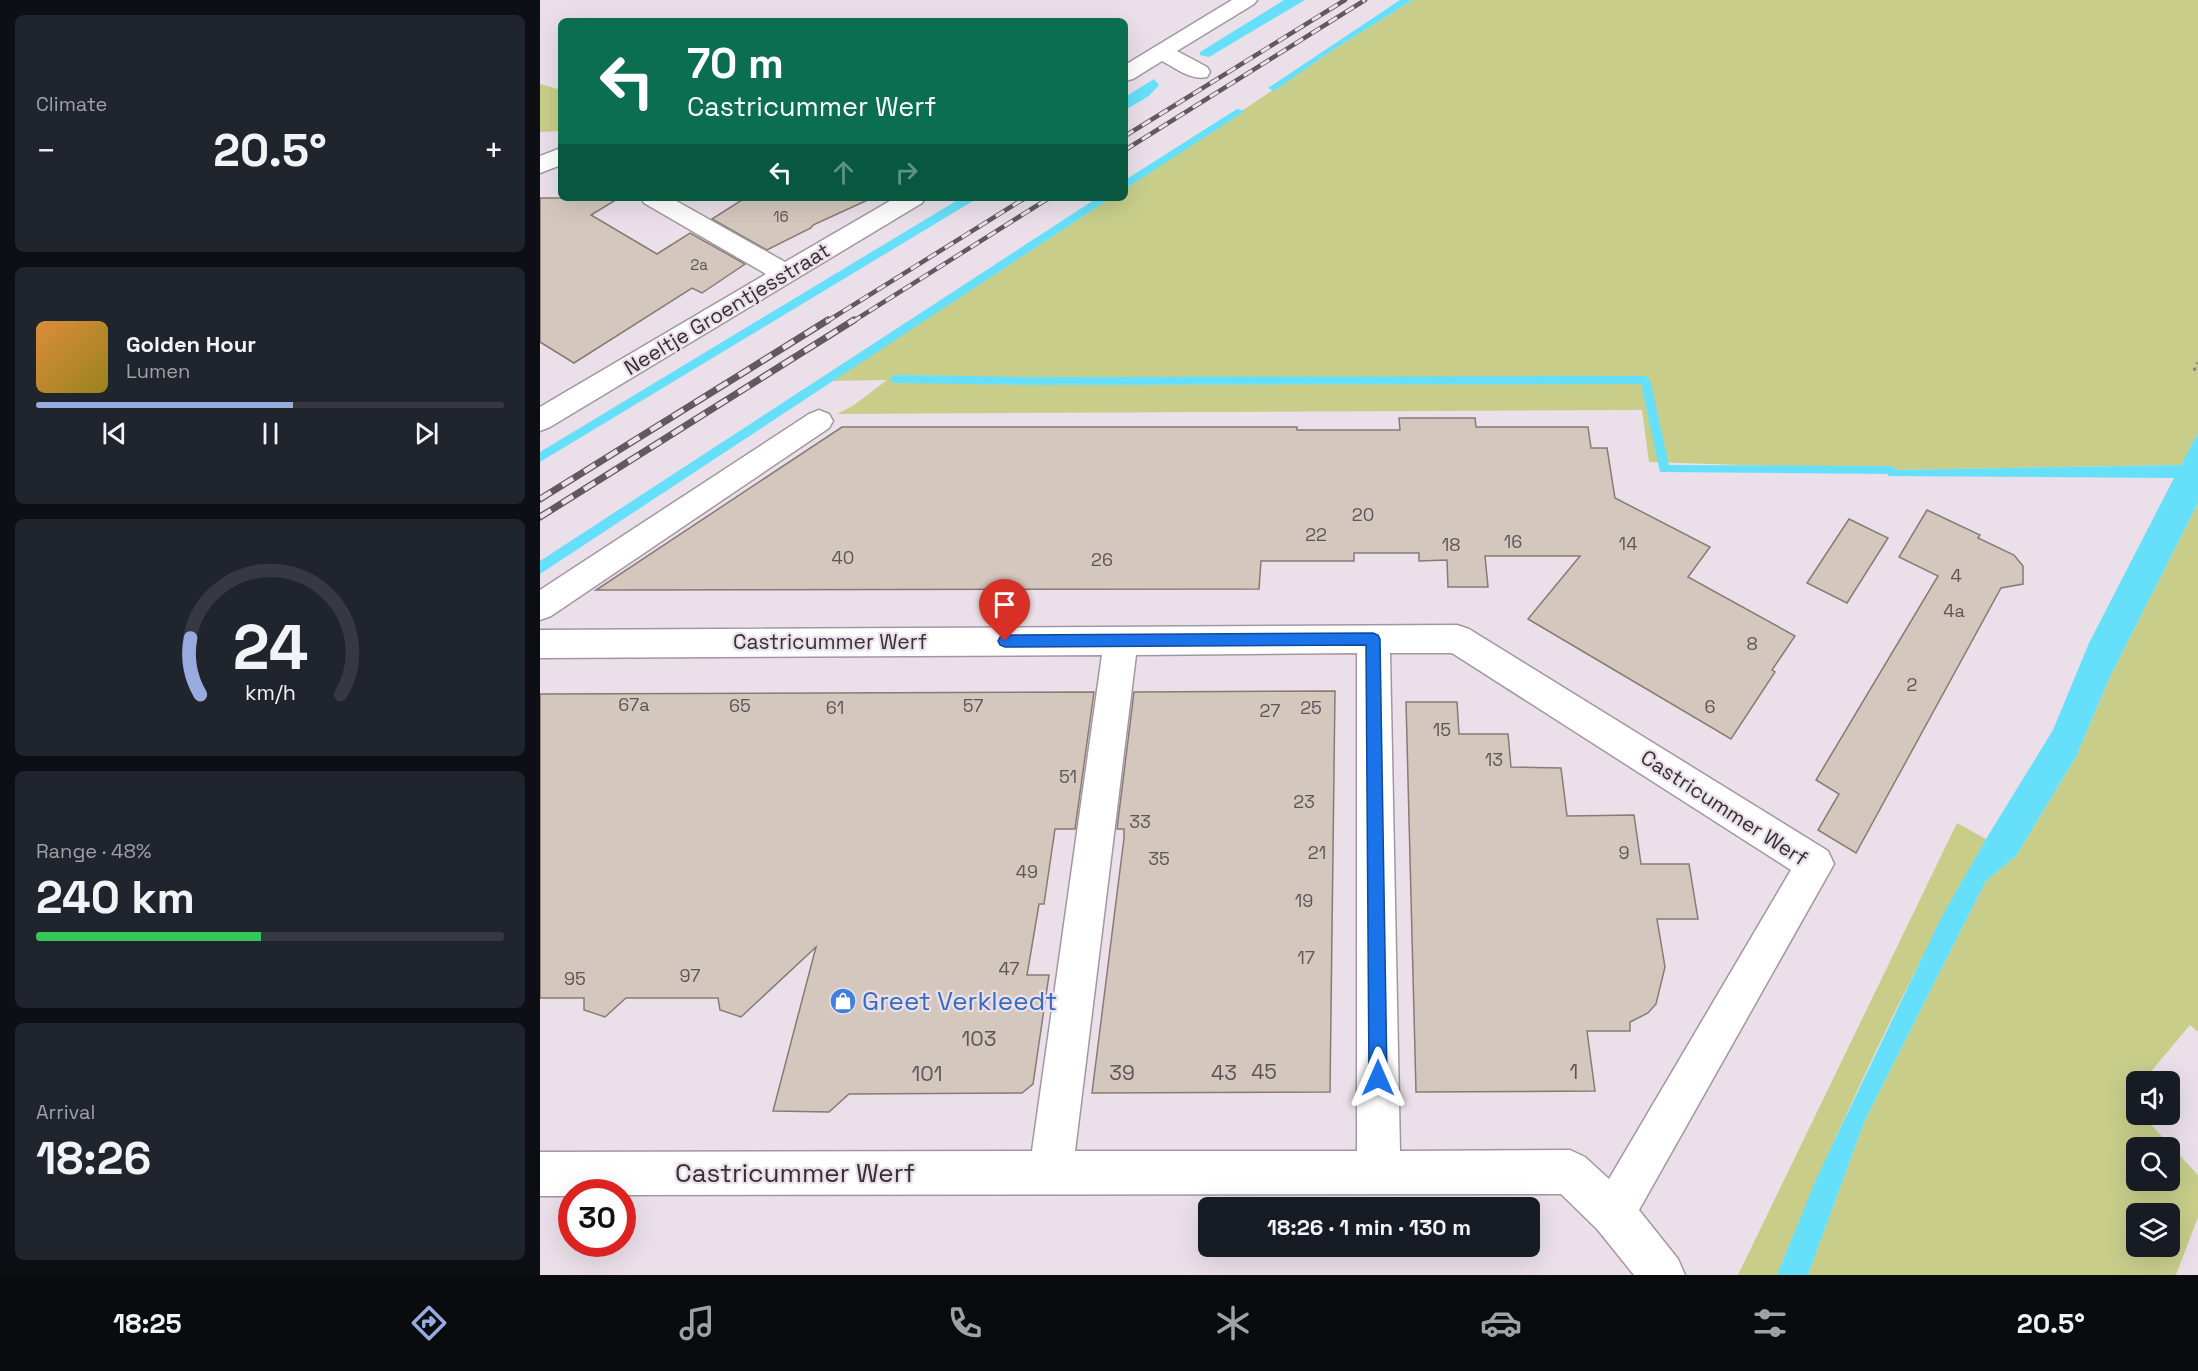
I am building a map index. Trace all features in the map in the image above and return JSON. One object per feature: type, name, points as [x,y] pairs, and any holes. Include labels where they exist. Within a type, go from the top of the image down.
[{"type":"street","points":[[1128,72],[1247,0]]},
{"type":"street","points":[[1162,52],[1199,72]]},
{"type":"street","points":[[540,166],[558,157]]},
{"type":"street","points":[[658,201],[786,274]]},
{"type":"street","name":"Neeltje Groentjesstraat","points":[[540,420],[908,201]]},
{"type":"street","points":[[540,607],[819,421]]},
{"type":"street","points":[[1373,639],[1379,1171]]},
{"type":"street","name":"Castricummer Werf","points":[[540,645],[1457,639],[1815,864],[1613,1213]]},
{"type":"street","points":[[1050,1173],[1121,640]]},
{"type":"street","name":"Castricummer Werf","points":[[540,1174],[1570,1172],[1613,1213],[1662,1275]]},
{"type":"path","points":[[2198,363],[2195,369],[2198,370]]},
{"type":"green space","points":[[1413,0],[2198,0],[2198,433],[2182,465],[1892,470],[1649,462],[1642,410],[837,414],[854,405],[887,380],[831,381],[1106,201],[1128,201],[1128,187],[1333,50]]},
{"type":"green space","points":[[540,84],[558,89],[558,131],[540,132]]},
{"type":"green space","points":[[2198,503],[2198,1032],[2190,1025],[2151,1071],[2126,1071],[2126,1125],[2151,1125],[2163,1137],[2126,1137],[2126,1191],[2180,1191],[2180,1156],[2198,1175],[2198,1217],[2176,1275],[1808,1275],[1865,1120],[1986,881],[2016,856],[2076,757],[2109,679]]},
{"type":"green space","points":[[1957,823],[1986,839],[1901,999],[1824,1164],[1777,1275],[1738,1275]]},
{"type":"water","points":[[1284,0],[1305,0],[1209,57],[1200,55],[1200,52]]},
{"type":"water","points":[[1400,0],[1413,0],[1333,50],[1274,91],[1268,88]]},
{"type":"water","points":[[1154,79],[1159,85],[1149,96],[1128,108],[1128,95]]},
{"type":"water","points":[[1237,109],[1245,111],[1128,187],[1128,178]]},
{"type":"water","points":[[956,201],[973,201],[540,462],[540,452]]},
{"type":"water","points":[[1092,201],[1106,201],[540,574],[540,561]]},
{"type":"water","points":[[2198,433],[2198,503],[2109,679],[2076,757],[2016,856],[1986,881],[1865,1120],[1808,1275],[1777,1275],[1817,1177],[1941,918],[2053,730],[2089,643],[2174,478],[1887,476],[1892,470],[2181,465]]},
{"type":"building","points":[[540,198],[558,198],[558,201],[614,201],[591,215],[657,254],[690,233],[745,264],[702,293],[692,288],[574,363],[540,342]]},
{"type":"building","points":[[740,201],[865,201],[813,225],[767,250],[712,219]]},
{"type":"building","points":[[1399,418],[1475,418],[1476,427],[1588,427],[1591,448],[1607,448],[1615,498],[1710,547],[1688,577],[1795,636],[1772,670],[1775,672],[1731,739],[1528,619],[1580,556],[1485,556],[1488,587],[1448,587],[1447,560],[1419,561],[1419,553],[1354,553],[1354,561],[1261,561],[1259,589],[596,590],[842,427],[1297,427],[1297,430],[1400,430]]},
{"type":"building","points":[[1927,510],[1980,535],[1978,538],[2014,555],[2023,566],[2023,584],[2001,588],[1856,853],[1818,830],[1839,794],[1816,780],[1938,576],[1899,557]]},
{"type":"building","points":[[1849,519],[1888,538],[1847,603],[1807,583]]},
{"type":"building","points":[[1335,691],[1330,1092],[1092,1093],[1124,838],[1124,829],[1117,829],[1134,692]]},
{"type":"building","points":[[1094,692],[1075,829],[1055,829],[1044,904],[1039,904],[1027,975],[1049,975],[1033,1084],[1022,1093],[849,1094],[829,1112],[773,1111],[816,947],[741,1017],[720,1010],[718,998],[626,998],[605,1017],[584,1010],[584,998],[540,998],[540,694]]},
{"type":"building","points":[[1406,702],[1457,702],[1459,734],[1508,734],[1511,767],[1561,768],[1567,816],[1634,815],[1641,864],[1689,864],[1698,919],[1657,919],[1665,967],[1656,1004],[1648,1013],[1630,1022],[1630,1031],[1587,1031],[1595,1091],[1416,1092]]},
{"type":"waterway","points":[[894,379],[1039,381],[1645,380],[1664,469],[1892,470]]},
{"type":"railway","points":[[1128,134],[1345,0]]},
{"type":"railway","points":[[1128,148],[1365,0]]},
{"type":"railway","points":[[826,322],[1020,201]]},
{"type":"railway","points":[[852,322],[1044,201]]},
{"type":"railway","points":[[540,499],[828,320]]},
{"type":"railway","points":[[540,517],[854,320]]},
{"type":"place","name":"Greet Verkleedt","points":[[843,1001]]},
{"type":"route","points":[[1005,641],[1373,639],[1378,1078]]}]
